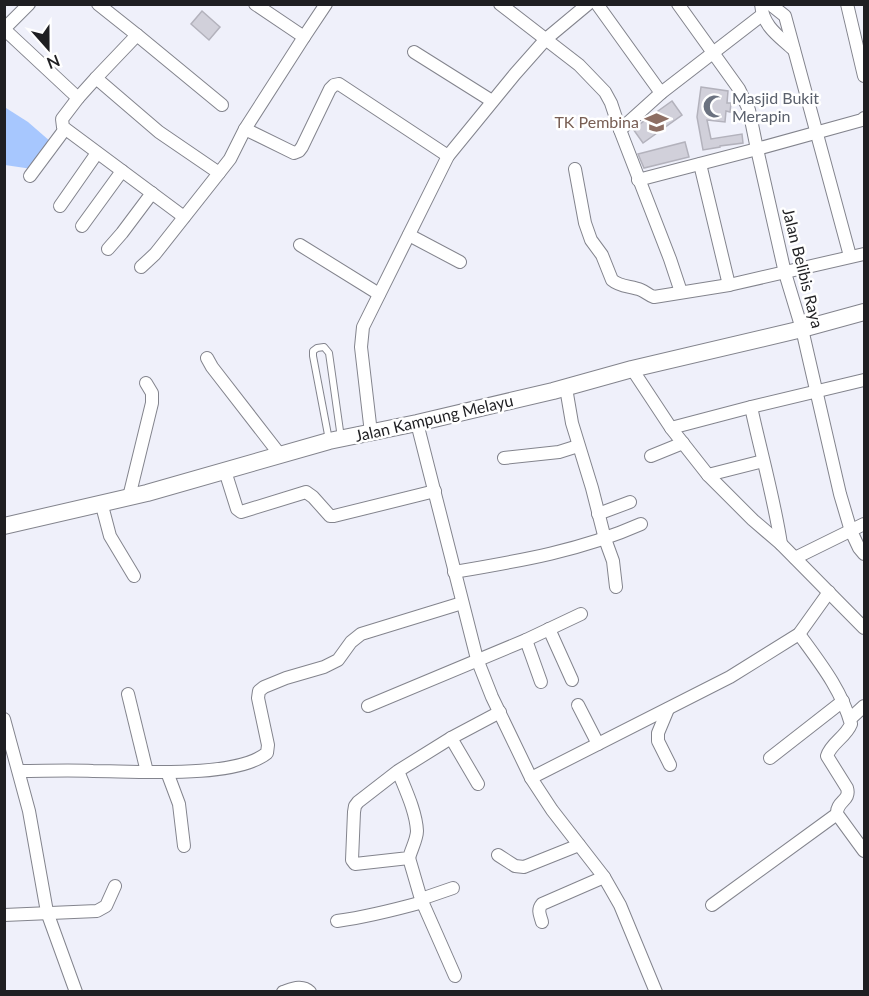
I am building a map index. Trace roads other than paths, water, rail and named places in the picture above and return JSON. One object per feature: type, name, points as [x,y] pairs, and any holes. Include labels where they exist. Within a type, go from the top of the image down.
[{"type":"main road","name":"Jalan Kampung Melayu","points":[[4,526],[129,497],[335,440],[566,388],[632,369],[864,312]]},
{"type":"street","points":[[29,4],[4,29],[78,98]]},
{"type":"street","points":[[98,4],[222,105]]},
{"type":"street","points":[[255,4],[303,37]]},
{"type":"street","points":[[141,267],[155,254],[230,159],[245,129],[326,4]]},
{"type":"street","points":[[500,4],[579,65],[605,92],[681,292]]},
{"type":"street","points":[[371,433],[361,346],[363,327],[448,156],[546,39],[588,4]]},
{"type":"street","points":[[597,4],[661,93]]},
{"type":"street","name":"Jalan Belibis Raya","points":[[678,4],[740,89],[749,110],[785,273],[802,329],[840,494],[851,531],[864,554]]},
{"type":"street","points":[[770,4],[785,16],[850,256]]},
{"type":"street","points":[[847,4],[864,73]]},
{"type":"street","points":[[620,130],[761,10],[765,23],[795,51]]},
{"type":"street","points":[[137,34],[78,98],[61,123],[65,129],[184,217]]},
{"type":"street","points":[[414,52],[492,101]]},
{"type":"street","points":[[96,78],[159,132],[219,173]]},
{"type":"street","points":[[245,129],[294,153],[299,151],[330,89],[339,84],[448,156]]},
{"type":"street","points":[[639,180],[864,118]]},
{"type":"street","points":[[30,176],[65,129]]},
{"type":"street","points":[[60,206],[97,153]]},
{"type":"street","points":[[700,164],[729,285]]},
{"type":"street","points":[[575,169],[585,223],[591,240],[602,255],[612,280],[624,286],[639,289],[649,296],[729,285],[864,254]]},
{"type":"street","points":[[82,226],[123,171]]},
{"type":"street","points":[[108,249],[152,193]]},
{"type":"street","points":[[409,235],[460,262]]},
{"type":"street","points":[[300,245],[379,294]]},
{"type":"street","points":[[207,358],[280,456]]},
{"type":"street","points":[[632,369],[671,428],[708,475],[781,544],[864,628]]},
{"type":"street","points":[[671,428],[864,380]]},
{"type":"street","points":[[129,497],[152,403],[152,393],[146,383]]},
{"type":"street","points":[[566,388],[578,446],[592,488],[604,539],[613,561],[616,587]]},
{"type":"street","points":[[750,407],[772,492],[781,544]]},
{"type":"street","points":[[417,423],[477,659],[531,778],[552,810],[604,877],[620,905],[656,992]]},
{"type":"street","points":[[651,456],[683,443]]},
{"type":"street","points":[[504,458],[559,452],[578,446]]},
{"type":"street","points":[[708,475],[763,461]]},
{"type":"street","points":[[225,471],[237,509],[241,512],[303,492],[308,493],[330,516],[334,516],[435,491]]},
{"type":"street","points":[[101,502],[110,537],[134,576]]},
{"type":"street","points":[[598,514],[630,502]]},
{"type":"street","points":[[454,572],[529,559],[604,539],[641,524]]},
{"type":"street","points":[[795,558],[864,524]]},
{"type":"street","points":[[531,778],[730,677],[799,634],[829,592]]},
{"type":"street","points":[[19,771],[167,772],[222,769],[261,758],[267,753],[268,745],[258,698],[259,691],[264,687],[338,660],[351,642],[361,634],[462,603]]},
{"type":"street","points":[[368,706],[526,640],[581,614]]},
{"type":"street","points":[[549,629],[572,680]]},
{"type":"street","points":[[799,634],[837,688],[850,719],[849,729],[829,750],[827,756],[848,793],[848,796],[838,806],[837,814],[864,851]]},
{"type":"street","points":[[526,640],[541,682]]},
{"type":"street","points":[[128,694],[147,772]]},
{"type":"street","points":[[770,758],[843,700]]},
{"type":"street","points":[[578,705],[598,744]]},
{"type":"street","points":[[850,719],[864,706]]},
{"type":"street","points":[[668,709],[658,733],[658,741],[670,765]]},
{"type":"street","points":[[409,858],[355,864],[352,860],[355,806],[399,771],[500,712]]},
{"type":"street","points":[[4,719],[19,771],[47,912],[76,992]]},
{"type":"street","points":[[452,738],[478,783]]},
{"type":"street","points":[[399,771],[413,812],[417,833],[409,858],[422,901],[455,976]]},
{"type":"street","points":[[167,772],[178,804],[184,846]]},
{"type":"street","points":[[712,905],[837,814]]},
{"type":"street","points":[[498,855],[515,866],[524,867],[579,845]]},
{"type":"street","points":[[542,922],[539,909],[545,902],[604,877]]},
{"type":"street","points":[[4,915],[101,909],[105,906],[115,886]]},
{"type":"street","points":[[337,921],[377,915],[422,901],[453,888]]},
{"type":"street","points":[[283,992],[298,987],[310,992]]},
{"type":"lane","points":[[324,347],[329,353],[335,440],[313,356],[317,348],[324,347]]},
{"type":"water","points":[[6,108],[28,122],[51,142],[32,169],[5,165],[4,109]]},
{"type":"place","name":"Masjid Bukit Merapin","points":[[714,107]]},
{"type":"place","name":"TK Pembina","points":[[657,122]]}]
